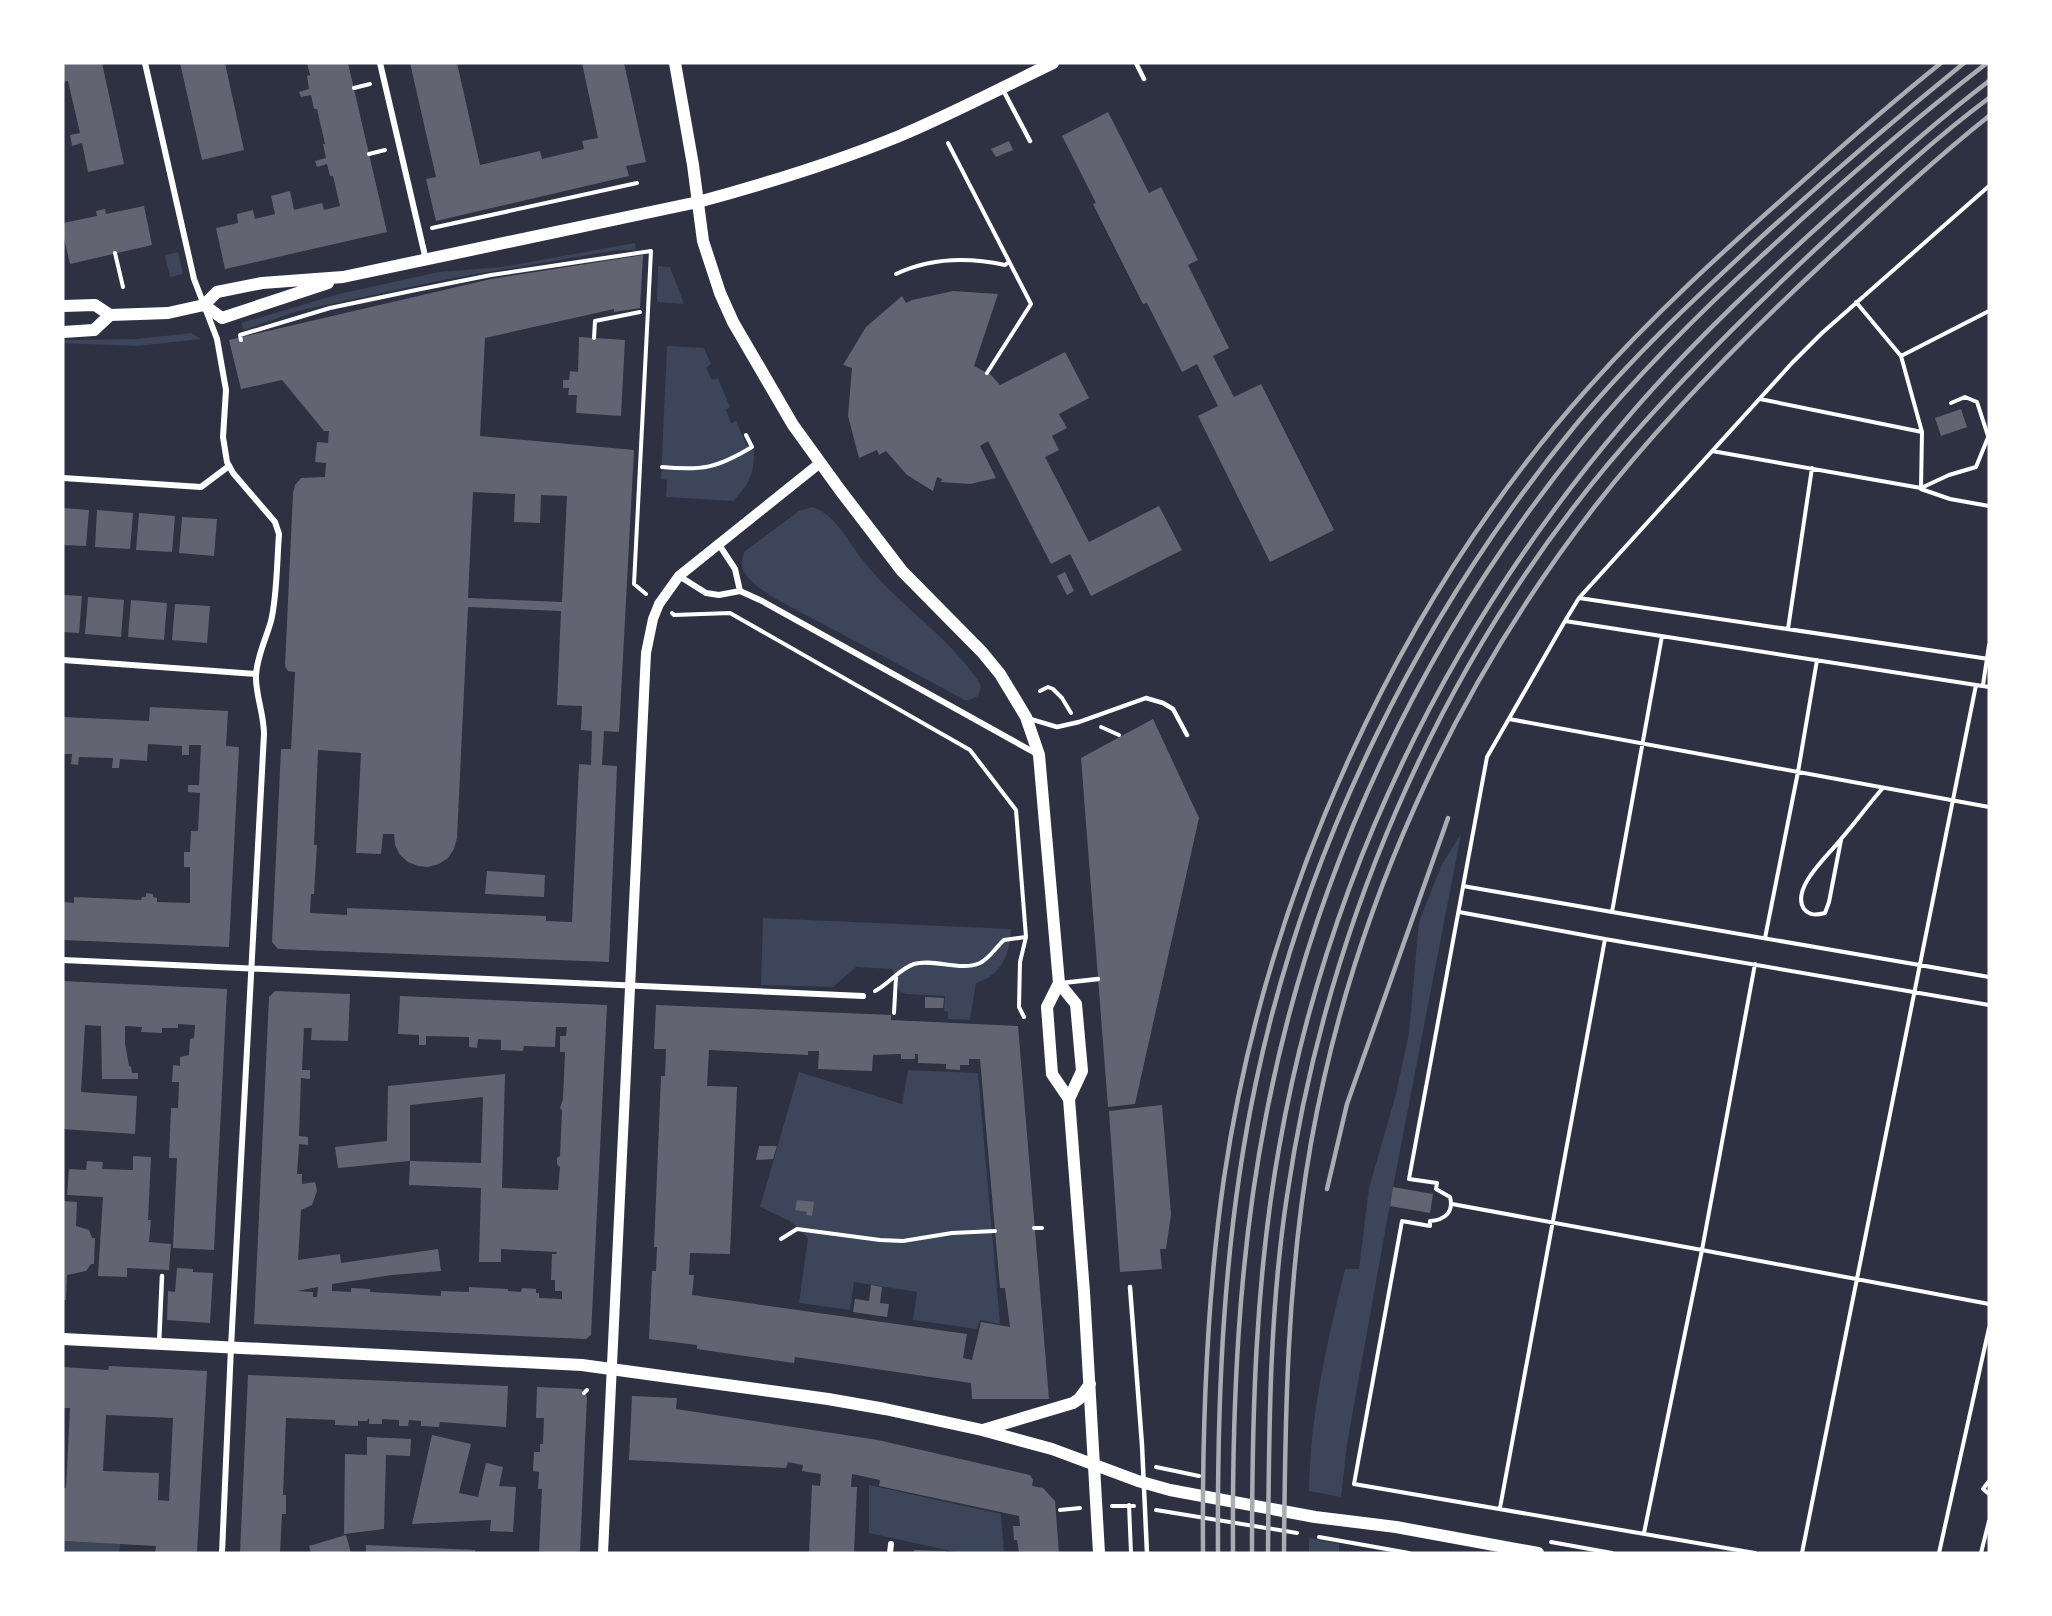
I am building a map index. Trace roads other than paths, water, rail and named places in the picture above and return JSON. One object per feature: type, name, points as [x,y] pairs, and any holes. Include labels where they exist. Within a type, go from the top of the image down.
[{"type":"main road","points":[[675,63],[703,241],[720,293],[733,322],[793,425],[820,463],[902,571],[988,659],[1010,689],[1026,717],[1039,755],[1059,983],[1047,1007],[1052,1074],[1069,1099]]},
{"type":"main road","points":[[204,305],[222,318],[343,277],[698,202],[750,188],[895,137],[1053,63]]},
{"type":"main road","points":[[63,306],[95,304],[110,315],[168,313],[204,305],[217,292],[262,283],[343,277]]},
{"type":"main road","points":[[63,332],[94,330],[110,315]]},
{"type":"main road","points":[[1059,983],[1076,1004],[1082,1071],[1069,1099],[1100,1553]]},
{"type":"main road","points":[[63,1339],[582,1365],[828,1399],[885,1408],[982,1430],[1053,1449],[1138,1481],[1170,1490],[1315,1517],[1396,1527],[1538,1553]]},
{"type":"main road","points":[[982,1430],[1073,1403],[1079,1399],[1090,1384]]},
{"type":"street","points":[[145,63],[194,279],[217,339],[226,390],[223,437],[229,466],[275,522],[279,534],[271,620],[256,674],[264,716],[264,734],[222,1553]]},
{"type":"street","points":[[380,63],[426,260]]},
{"type":"street","points":[[603,1553],[646,653],[653,619],[659,604],[679,576],[820,463]]},
{"type":"street","points":[[63,478],[201,487],[229,466]]},
{"type":"street","points":[[718,543],[735,569],[740,591]]},
{"type":"street","points":[[679,576],[695,588],[719,595],[740,591],[1039,755]]},
{"type":"street","points":[[63,660],[256,674]]},
{"type":"street","points":[[63,960],[863,996]]},
{"type":"street","points":[[890,1553],[891,1544]]},
{"type":"lane","points":[[1136,63],[1144,79]]},
{"type":"lane","points":[[1002,88],[1030,141]]},
{"type":"lane","points":[[1026,717],[1057,727],[1146,698],[1173,709],[1186,735]]},
{"type":"lane","points":[[1059,983],[1098,978]]},
{"type":"lane","points":[[159,1344],[162,1276]]},
{"type":"lane","points":[[1130,1287],[1142,1445],[1147,1553]]},
{"type":"railway","points":[[1203,1553],[1206,1365],[1213,1271],[1224,1178],[1244,1071],[1272,965],[1307,860],[1350,757],[1400,658],[1456,562],[1519,472],[1588,388],[1637,335],[1715,260],[1849,140],[1941,63]]},
{"type":"railway","points":[[1218,1553],[1219,1435],[1224,1317],[1236,1199],[1256,1082],[1278,993],[1305,906],[1338,820],[1376,736],[1419,654],[1466,575],[1518,499],[1595,402],[1663,330],[1758,240],[1964,63]]},
{"type":"railway","points":[[1233,1553],[1236,1388],[1243,1279],[1266,1116],[1287,1024],[1313,933],[1345,845],[1383,758],[1426,674],[1474,593],[1527,515],[1605,415],[1672,342],[1743,273],[1875,154],[1987,63]]},
{"type":"railway","points":[[1252,1553],[1256,1350],[1265,1249],[1279,1148],[1300,1048],[1328,950],[1362,855],[1403,762],[1449,672],[1502,586],[1560,503],[1647,395],[1723,316],[1831,215],[1909,146],[1989,81]]},
{"type":"railway","points":[[1268,1553],[1273,1329],[1287,1196],[1305,1097],[1329,998],[1360,902],[1398,807],[1441,716],[1491,627],[1547,543],[1634,434],[1712,350],[1794,269],[1904,168],[1989,98]]},
{"type":"railway","points":[[1284,1553],[1285,1450],[1292,1296],[1311,1143],[1329,1057],[1353,972],[1381,888],[1415,807],[1453,727],[1496,650],[1544,576],[1596,505],[1648,442],[1703,381],[1790,294],[1945,152],[1989,116]]},
{"type":"railway","points":[[1327,1189],[1347,1104],[1448,818]]}]
